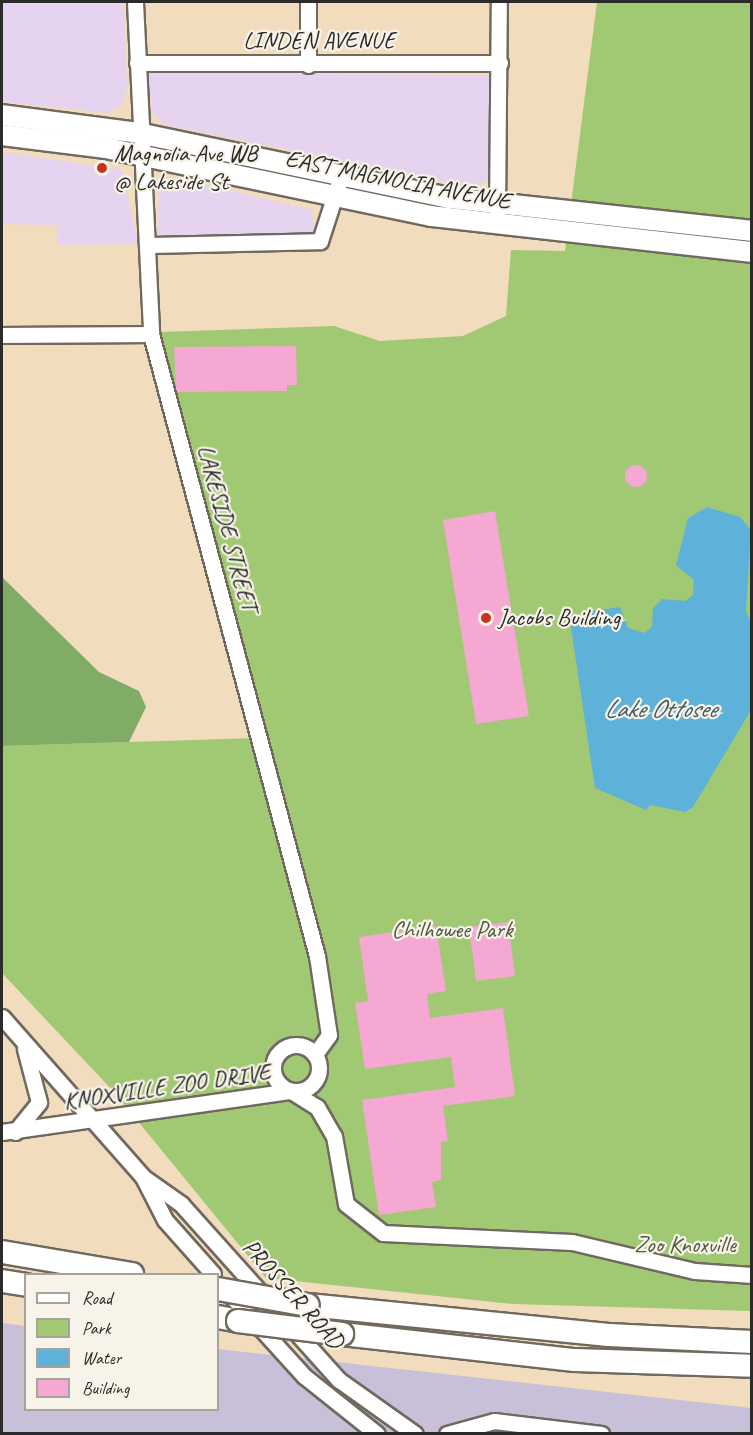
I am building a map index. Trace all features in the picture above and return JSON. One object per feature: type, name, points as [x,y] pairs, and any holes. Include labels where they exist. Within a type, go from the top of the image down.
[{"type":"highway","points":[[2,1252],[121,1273]]},
{"type":"highway","points":[[2,1281],[24,1285]]},
{"type":"highway","points":[[219,1289],[308,1305],[609,1335],[752,1342]]},
{"type":"highway","points":[[228,1319],[575,1360],[752,1366]]},
{"type":"main road","name":"EAST MAGNOLIA AVENUE","points":[[2,115],[138,133],[341,176],[498,205],[752,231]]},
{"type":"main road","name":"EAST MAGNOLIA AVENUE","points":[[2,135],[139,155],[337,196],[496,225],[752,252]]},
{"type":"street","name":"LAKESIDE STREET","points":[[135,2],[138,133],[147,245],[150,334],[317,956],[329,1035],[315,1054]]},
{"type":"street","points":[[308,2],[308,64]]},
{"type":"street","points":[[496,225],[500,63],[499,2]]},
{"type":"street","name":"LINDEN AVENUE","points":[[137,63],[500,63]]},
{"type":"street","points":[[147,245],[320,241],[337,196],[341,176]]},
{"type":"street","points":[[2,335],[150,334]]},
{"type":"street","name":"PROSSER ROAD","points":[[2,1017],[143,1177],[181,1204],[339,1380],[415,1434]]},
{"type":"street","points":[[8,1132],[39,1102],[21,1038]]},
{"type":"street","points":[[294,1045],[315,1054],[319,1068],[315,1082],[291,1091],[276,1081],[274,1058],[294,1045]]},
{"type":"street","name":"KNOXVILLE ZOO DRIVE","points":[[8,1132],[291,1091],[317,1107],[334,1136],[346,1204],[383,1233],[572,1242],[695,1271],[752,1275]]},
{"type":"street","name":"PROSSER ROAD","points":[[143,1177],[165,1220],[211,1273]]},
{"type":"street","name":"PROSSER ROAD","points":[[219,1280],[324,1393],[377,1434]]},
{"type":"street","points":[[324,1393],[339,1380]]},
{"type":"street","points":[[447,1434],[494,1421],[601,1434]]},
{"type":"shaded area","points":[[2,2],[124,2],[127,88],[123,103],[109,113],[2,102]]},
{"type":"shaded area","points":[[148,73],[490,75],[491,175],[477,188],[165,125],[152,113]]},
{"type":"shaded area","points":[[2,152],[122,170],[138,244],[58,245],[57,225],[2,224]]},
{"type":"shaded area","points":[[179,178],[311,210],[315,231],[313,236],[157,235],[159,188]]},
{"type":"shaded area","points":[[2,1323],[24,1326],[24,1411],[219,1411],[219,1349],[751,1408],[751,1433],[2,1433]]},
{"type":"green space","name":"Chilhowee Park","points":[[597,2],[751,2],[751,1311],[513,1304],[266,1278],[114,1092],[2,973],[2,746],[258,738],[153,343],[160,332],[334,326],[380,341],[463,336],[506,316],[511,250],[565,251]]},
{"type":"green space","points":[[2,577],[99,672],[139,691],[146,707],[129,742],[2,746]]},
{"type":"water","name":"Lake Ottosee","points":[[707,507],[740,517],[751,530],[746,611],[751,623],[751,710],[693,807],[685,812],[650,805],[646,810],[595,788],[570,621],[586,612],[620,607],[628,628],[644,633],[652,627],[653,608],[662,599],[685,601],[693,595],[694,580],[676,565],[688,518]]},
{"type":"building","points":[[296,346],[297,385],[287,385],[287,391],[176,392],[174,347]]},
{"type":"building","points":[[636,465],[644,468],[647,476],[644,484],[636,487],[628,484],[625,476],[628,468]]},
{"type":"building","name":"Jacobs Building","points":[[495,511],[529,716],[476,724],[443,520]]},
{"type":"building","points":[[508,922],[515,976],[476,981],[469,927]]},
{"type":"building","points":[[436,926],[446,991],[427,994],[430,1018],[503,1008],[515,1096],[443,1106],[448,1141],[441,1142],[441,1180],[432,1182],[436,1207],[379,1215],[362,1100],[455,1087],[451,1057],[365,1069],[355,1003],[368,1001],[359,937]]},
{"type":"place","name":"Magnolia Ave WB @ Lakeside St","points":[[102,168]]},
{"type":"place","name":"Jacobs Building","points":[[486,618]]},
{"type":"park label","name":"Zoo Knoxville","points":[[685,1245]]}]
